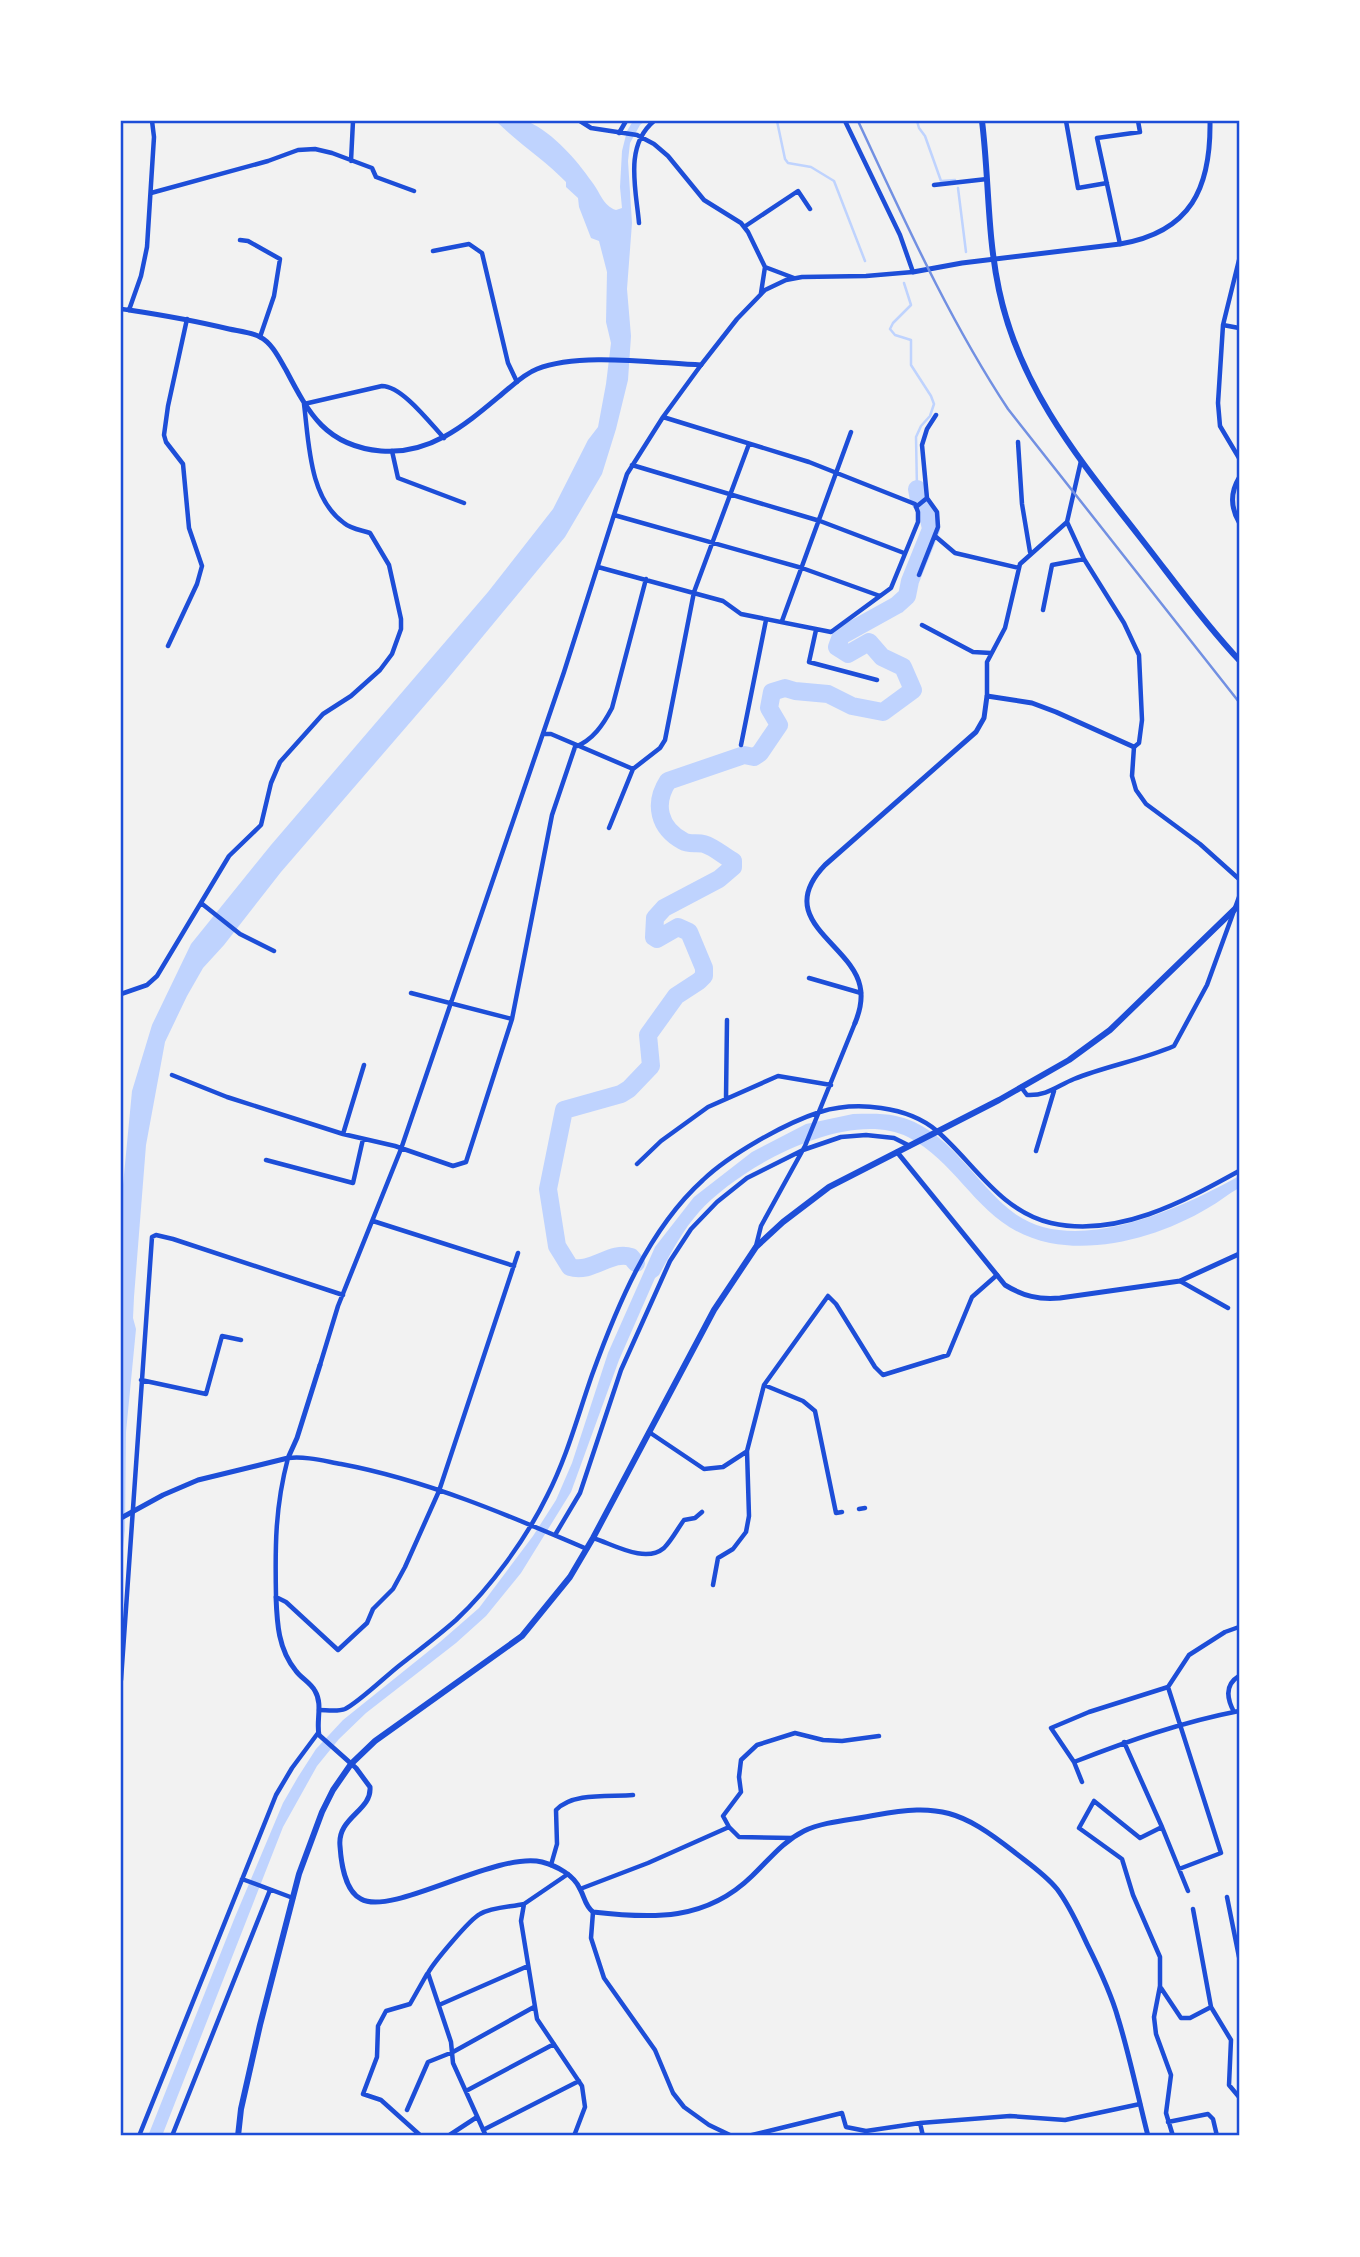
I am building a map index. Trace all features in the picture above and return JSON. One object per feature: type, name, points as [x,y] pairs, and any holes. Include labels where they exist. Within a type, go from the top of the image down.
[{"type":"main road","points":[[982,121],[993,260],[1005,314],[1024,368],[1048,413],[1081,461],[1239,660]]},
{"type":"main road","points":[[238,2136],[248,2077],[293,1898],[332,1790],[351,1764],[375,1741],[522,1636],[570,1577],[713,1310],[756,1247],[828,1187],[1069,1060],[1110,1030],[1239,905]]},
{"type":"street","points":[[129,310],[141,276],[147,247],[154,137],[152,121]]},
{"type":"street","points":[[351,161],[353,121]]},
{"type":"street","points":[[580,121],[591,128],[639,136],[654,144],[668,156],[704,200],[744,227],[765,267],[761,293]]},
{"type":"street","points":[[621,133],[626,121]]},
{"type":"street","points":[[639,223],[634,162],[636,146],[639,136],[654,121]]},
{"type":"street","points":[[845,121],[900,235],[913,272]]},
{"type":"street","points":[[1066,121],[1078,188],[1107,184]]},
{"type":"street","points":[[1119,244],[1097,138],[1140,132],[1138,121]]},
{"type":"street","points":[[139,2136],[276,1796],[292,1768],[319,1734],[319,1710],[315,1690],[295,1670],[284,1651],[278,1631],[275,1535],[277,1505],[288,1458],[298,1438],[343,1295],[401,1149],[543,734],[627,474],[663,417],[701,365],[737,318],[761,293],[794,279],[913,272],[1141,240],[1158,233],[1184,212],[1195,198],[1208,165],[1210,121]]},
{"type":"street","points":[[151,193],[268,161],[298,150],[315,149],[372,168],[376,177],[414,191]]},
{"type":"street","points":[[934,185],[987,179]]},
{"type":"street","points":[[744,227],[798,191],[810,209]]},
{"type":"street","points":[[240,240],[248,241],[280,259],[274,296],[260,337]]},
{"type":"street","points":[[433,251],[469,244],[481,253],[508,363],[517,382]]},
{"type":"street","points":[[1239,260],[1223,325],[1218,403],[1220,426],[1239,458]]},
{"type":"street","points":[[765,267],[794,279]]},
{"type":"street","points":[[121,309],[187,319],[260,337],[271,346],[279,358],[304,404],[332,436],[361,447],[392,451],[417,448],[444,438],[531,372],[558,362],[701,365]]},
{"type":"street","points":[[168,646],[202,566],[189,528],[183,464],[166,442],[164,435],[187,319]]},
{"type":"street","points":[[1223,325],[1239,328]]},
{"type":"street","points":[[304,404],[389,386],[401,394],[444,438]]},
{"type":"street","points":[[121,994],[147,985],[157,976],[229,856],[261,825],[271,783],[280,762],[323,714],[351,696],[380,670],[391,654],[401,629],[389,565],[383,554],[370,533],[346,526],[330,509],[321,494],[314,476],[304,404]]},
{"type":"street","points":[[919,575],[939,522],[937,512],[925,499],[922,445],[936,415]]},
{"type":"street","points":[[663,417],[837,471],[917,506]]},
{"type":"street","points":[[782,621],[851,432]]},
{"type":"street","points":[[1018,442],[1022,505],[1030,553]]},
{"type":"street","points":[[609,828],[633,769],[660,748],[665,740],[694,592],[749,444]]},
{"type":"street","points":[[392,451],[398,478],[464,503]]},
{"type":"street","points":[[756,1247],[761,1226],[804,1148],[831,1086],[855,1023],[861,993],[853,970],[811,918],[808,899],[812,881],[825,865],[976,732],[984,718],[987,662],[1005,628],[1019,568],[1030,553],[1067,522],[1081,461]]},
{"type":"street","points":[[632,466],[820,521],[905,553]]},
{"type":"street","points":[[1239,478],[1233,491],[1232,506],[1239,522]]},
{"type":"street","points":[[917,506],[925,499]]},
{"type":"street","points":[[598,567],[723,601],[741,614],[831,632],[891,588],[918,522],[917,506]]},
{"type":"street","points":[[614,516],[802,568],[881,596]]},
{"type":"street","points":[[1067,522],[1084,559],[1124,623],[1139,655],[1142,720],[1139,743],[1134,747],[1132,776],[1136,790],[1146,804],[1200,844],[1239,879]]},
{"type":"street","points":[[935,536],[955,553],[1019,568]]},
{"type":"street","points":[[1043,610],[1052,565],[1084,559]]},
{"type":"street","points":[[172,1075],[227,1097],[343,1134],[453,1166],[466,1162],[512,1019],[552,815],[568,763],[575,747],[603,724],[612,708],[646,579]]},
{"type":"street","points":[[741,745],[766,620]]},
{"type":"street","points":[[922,625],[973,652],[991,653]]},
{"type":"street","points":[[817,630],[808,662],[877,680]]},
{"type":"street","points":[[987,696],[1031,703],[1134,747]]},
{"type":"street","points":[[543,734],[551,734],[580,745],[633,769]]},
{"type":"street","points":[[1021,1087],[1027,1095],[1037,1096],[1073,1079],[1174,1046],[1207,985],[1239,897]]},
{"type":"street","points":[[201,903],[236,930],[274,951]]},
{"type":"street","points":[[809,978],[861,993]]},
{"type":"street","points":[[411,993],[512,1019]]},
{"type":"street","points":[[726,1098],[727,1020]]},
{"type":"street","points":[[343,1134],[364,1065]]},
{"type":"street","points":[[637,1164],[661,1141],[708,1107],[778,1076],[831,1086]]},
{"type":"street","points":[[1035,1151],[1054,1090]]},
{"type":"street","points":[[319,1710],[345,1709],[453,1622],[482,1591],[533,1526],[558,1472],[617,1312],[663,1225],[685,1197],[722,1163],[820,1112],[845,1108],[883,1109],[918,1117],[937,1131],[1004,1199],[1037,1219],[1077,1227],[1100,1226],[1154,1213],[1239,1171]]},
{"type":"street","points":[[553,1534],[580,1493],[621,1370],[670,1261],[691,1229],[717,1202],[747,1178],[804,1148],[841,1137],[866,1135],[894,1138],[910,1146]]},
{"type":"street","points":[[266,1160],[353,1184],[362,1139]]},
{"type":"street","points":[[897,1152],[1005,1285],[1017,1292],[1046,1300],[1180,1281],[1239,1254]]},
{"type":"street","points":[[373,1221],[514,1266]]},
{"type":"street","points":[[121,1680],[152,1237],[173,1239],[343,1295]]},
{"type":"street","points":[[276,1597],[286,1602],[338,1650],[367,1623],[373,1609],[393,1589],[439,1491],[518,1253]]},
{"type":"street","points":[[713,1585],[718,1558],[733,1549],[746,1532],[749,1516],[747,1451],[764,1385],[828,1296],[883,1375],[948,1355],[972,1297],[997,1275]]},
{"type":"street","points":[[1180,1281],[1228,1308]]},
{"type":"street","points":[[141,1380],[206,1394],[222,1336],[241,1340]]},
{"type":"street","points":[[764,1385],[803,1401],[815,1411],[836,1513],[842,1512]]},
{"type":"street","points":[[649,1431],[704,1469],[731,1464],[747,1451]]},
{"type":"street","points":[[121,1518],[198,1480],[288,1458],[303,1458],[362,1468],[439,1491],[587,1549]]},
{"type":"street","points":[[593,1538],[637,1554],[657,1552],[666,1546],[684,1520],[695,1518],[702,1512]]},
{"type":"street","points":[[1082,1783],[1074,1762],[1051,1728],[1089,1712],[1168,1687],[1189,1655],[1225,1632],[1239,1627]]},
{"type":"street","points":[[1074,1762],[1124,1742],[1179,1725],[1236,1712],[1227,1698],[1230,1686],[1239,1676]]},
{"type":"street","points":[[1168,1687],[1221,1853],[1179,1869]]},
{"type":"street","points":[[793,1838],[738,1837],[729,1827],[723,1816],[741,1792],[738,1777],[741,1760],[757,1745],[795,1733],[823,1740],[842,1741],[879,1736]]},
{"type":"street","points":[[319,1734],[366,1780],[370,1793],[346,1822],[339,1843],[347,1879],[355,1896],[363,1901],[398,1899],[488,1869],[538,1861],[568,1874],[593,1912],[684,1914],[706,1908],[739,1888],[775,1851],[793,1838],[816,1827],[920,1809],[950,1812],[969,1819],[1044,1875],[1073,1913],[1118,2016],[1148,2136]]},
{"type":"street","points":[[1124,1742],[1188,1891]]},
{"type":"street","points":[[551,1865],[557,1844],[556,1810],[563,1803],[633,1795]]},
{"type":"street","points":[[1162,1827],[1140,1838],[1094,1801],[1079,1828],[1122,1859],[1133,1895],[1160,1957],[1160,1986],[1154,2017],[1156,2034],[1171,2075],[1166,2113],[1172,2136]]},
{"type":"street","points":[[580,1889],[648,1863],[729,1827]]},
{"type":"street","points":[[421,2136],[381,2100],[363,2094],[377,2057],[378,2026],[386,2011],[411,2004],[436,1959],[474,1918],[482,1912],[524,1904],[568,1874]]},
{"type":"street","points":[[244,1880],[293,1898]]},
{"type":"street","points":[[172,2136],[270,1889]]},
{"type":"street","points":[[1227,1897],[1239,1957]]},
{"type":"street","points":[[524,1904],[521,1921],[537,2019],[579,2081],[585,2107],[572,2135]]},
{"type":"street","points":[[1193,1909],[1211,2007],[1231,2040],[1229,2085],[1239,2097]]},
{"type":"street","points":[[593,1912],[591,1938],[604,1978],[656,2050],[673,2093],[684,2106],[709,2125],[732,2136]]},
{"type":"street","points":[[439,2005],[528,1966]]},
{"type":"street","points":[[428,1973],[453,2052],[453,2063],[484,2133],[579,2081]]},
{"type":"street","points":[[1160,1986],[1181,2018],[1189,2018],[1211,2007]]},
{"type":"street","points":[[407,2110],[428,2062],[453,2052],[534,2007]]},
{"type":"street","points":[[466,2091],[554,2044]]},
{"type":"street","points":[[748,2136],[842,2113],[846,2127],[866,2131],[920,2123],[1010,2116],[1065,2120],[1140,2104]]},
{"type":"street","points":[[1168,2122],[1208,2114],[1213,2119],[1217,2136]]},
{"type":"street","points":[[448,2136],[477,2118]]},
{"type":"street","points":[[920,2123],[923,2136]]},
{"type":"street","points":[[774,2136],[779,2129]]},
{"type":"water","points":[[496,121],[526,121],[547,133],[579,165],[605,202],[616,210],[622,208],[622,151],[627,131],[633,121],[645,121],[630,143],[628,161],[632,223],[627,289],[631,336],[628,380],[616,429],[602,474],[565,537],[203,968],[165,1042],[146,1145],[134,1297],[133,1318],[136,1329],[126,1432],[125,1530],[121,1566],[121,1206],[132,1091],[152,1025],[191,944],[271,845],[488,592],[553,509],[588,440],[598,427],[611,343],[606,322],[607,272],[599,241],[591,238],[578,198],[566,187],[566,182]]},
{"type":"water","points":[[853,1114],[896,1116],[931,1132],[959,1157],[1000,1201],[1014,1213],[1039,1226],[1067,1231],[1097,1230],[1159,1214],[1239,1176],[1239,1188],[1190,1218],[1152,1234],[1090,1246],[1050,1243],[1026,1236],[1006,1225],[944,1164],[908,1137],[883,1130],[856,1130],[796,1146],[740,1177],[717,1195],[687,1227],[655,1278],[619,1360],[571,1492],[521,1573],[486,1616],[456,1643],[366,1713],[339,1739],[317,1766],[283,1827],[162,2136],[148,2136],[283,1803],[316,1749],[343,1720],[479,1608],[533,1536],[556,1500],[572,1463],[608,1353],[655,1247],[694,1197],[752,1152],[806,1124]]},
{"type":"waterway","points":[[777,121],[788,163],[811,167],[834,181],[865,261]]},
{"type":"waterway","points":[[917,121],[941,181],[955,180]]},
{"type":"waterway","points":[[958,188],[966,252]]},
{"type":"waterway","points":[[904,283],[911,305],[890,329],[895,335],[911,340],[911,365],[934,404],[930,416],[916,437],[917,489]]},
{"type":"waterway","points":[[636,1263],[631,1257],[624,1256],[586,1267],[570,1267],[557,1246],[548,1189],[564,1110],[621,1094],[629,1089],[651,1066],[648,1035],[676,996],[704,976],[704,968],[689,932],[678,927],[657,939],[654,937],[655,918],[664,908],[719,879],[733,867],[733,861],[708,845],[685,842],[668,829],[661,815],[663,790],[668,781],[744,755],[754,757],[760,753],[779,725],[769,708],[772,692],[785,688],[828,694],[852,706],[883,712],[913,690],[903,667],[882,657],[869,642],[848,654],[837,647],[841,636],[897,605],[907,596],[910,581],[931,529],[927,510],[919,500],[917,489]]},
{"type":"railway","points":[[858,121],[946,304],[1008,409],[1239,702]]}]
